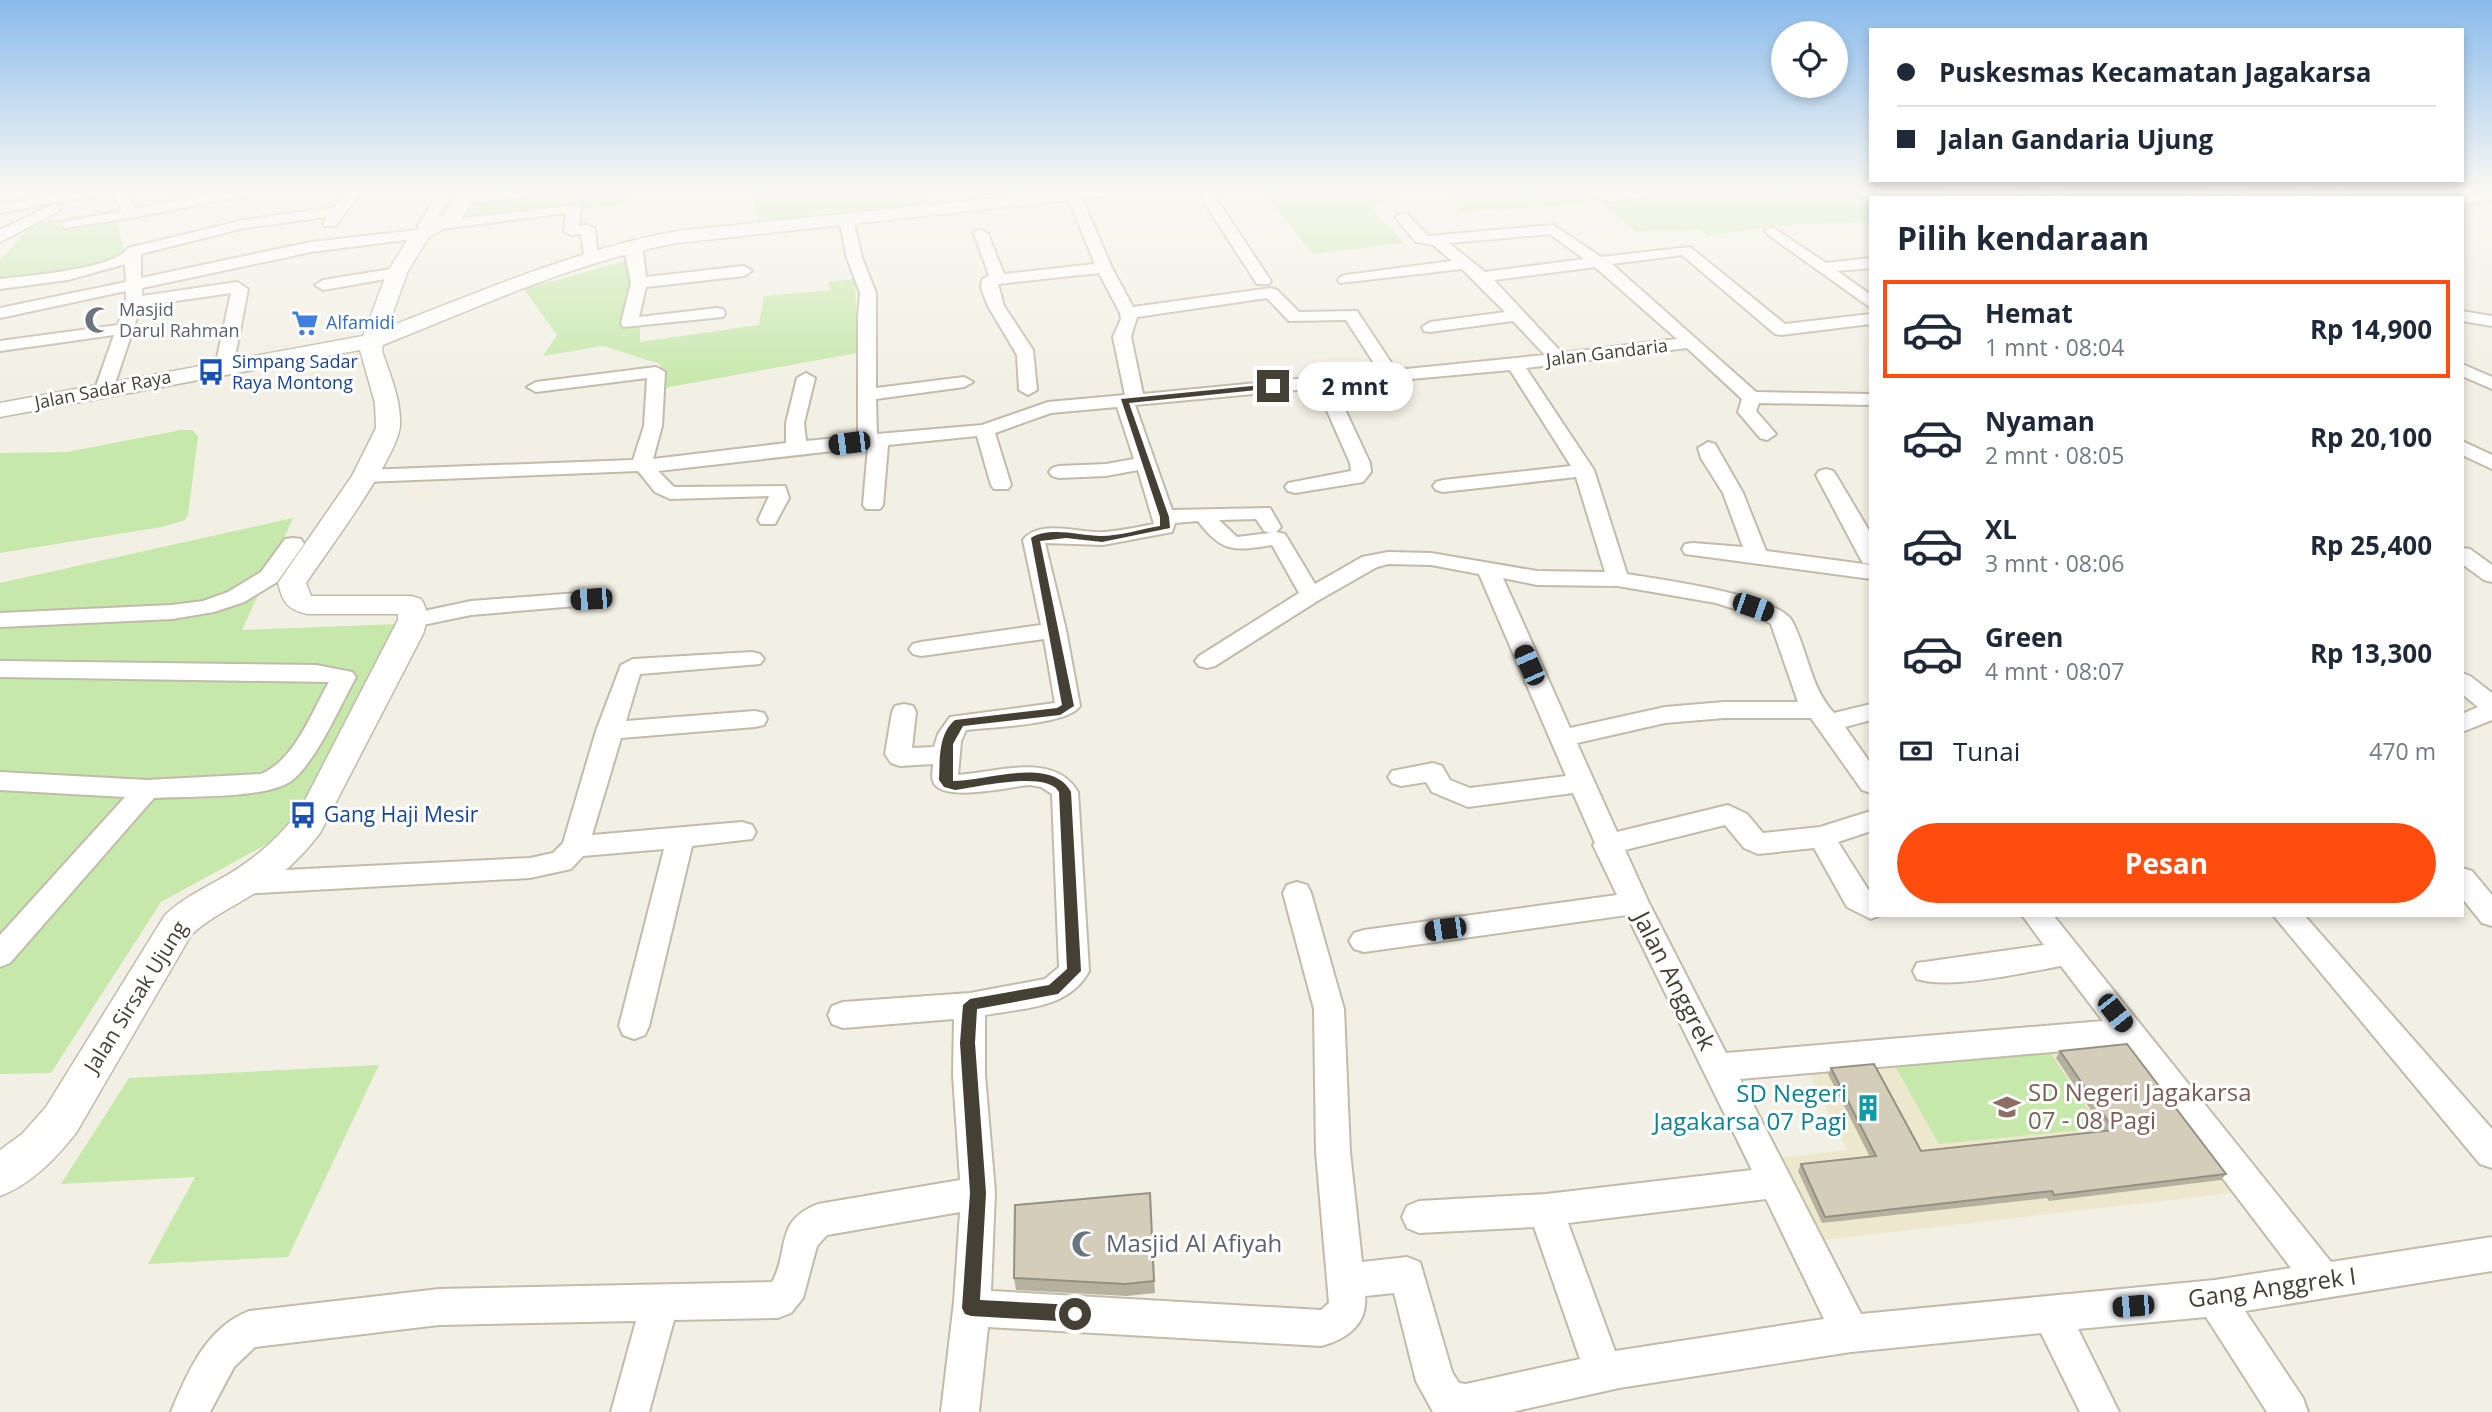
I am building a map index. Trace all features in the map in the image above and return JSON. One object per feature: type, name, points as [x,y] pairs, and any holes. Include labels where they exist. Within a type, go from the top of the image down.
[{"type":"street","points":[[0,284],[90,271],[130,257]]},
{"type":"street","points":[[104,389],[134,294],[132,257]]},
{"type":"street","points":[[134,294],[274,257]]},
{"type":"street","points":[[408,257],[397,273],[372,341],[371,351],[387,403],[388,428],[365,476],[292,583],[293,594],[297,601],[307,605],[404,603],[414,609],[413,620],[471,608],[591,599]]},
{"type":"street","name":"Jalan Sadar Raya","points":[[0,410],[224,366],[372,341],[594,257]]},
{"type":"street","points":[[634,257],[639,283],[629,323],[717,313]]},
{"type":"street","points":[[854,257],[868,285],[870,298],[866,315],[867,395],[877,480],[873,505]]},
{"type":"street","points":[[990,257],[998,278]]},
{"type":"street","points":[[843,1014],[970,1005],[1053,990],[1074,971],[1065,792],[1061,784],[1052,780],[1022,776],[951,785],[945,780],[947,744],[953,728],[960,723],[1060,711],[1068,706],[1055,630],[1034,540],[1049,535],[1102,539],[1165,528],[1164,517],[1145,463],[1130,400],[1122,337],[1129,319],[1128,313],[1099,257]]},
{"type":"street","points":[[1247,257],[1263,281]]},
{"type":"street","points":[[1455,257],[1482,278],[1558,359]]},
{"type":"street","points":[[1592,257],[1616,275],[1689,343]]},
{"type":"street","points":[[1482,278],[1635,257]]},
{"type":"street","points":[[1695,257],[1780,330],[1869,319]]},
{"type":"street","points":[[1807,257],[1869,302]]},
{"type":"street","points":[[1616,275],[1702,262]]},
{"type":"street","points":[[1822,268],[1869,263]]},
{"type":"street","points":[[1346,280],[1463,264]]},
{"type":"street","points":[[1028,390],[1024,352],[989,291],[990,280],[1104,268]]},
{"type":"street","points":[[639,283],[744,271]]},
{"type":"street","points":[[323,285],[397,273]]},
{"type":"street","points":[[0,313],[134,294],[237,287],[240,289],[224,366]]},
{"type":"street","points":[[1128,313],[1271,293],[1295,317],[1351,316],[1390,375]]},
{"type":"street","points":[[1430,327],[1517,315]]},
{"type":"street","points":[[2464,316],[2492,321]]},
{"type":"street","points":[[0,346],[122,329]]},
{"type":"street","name":"Jalan Gandaria","points":[[365,476],[720,460],[793,448],[985,430],[1037,410],[1515,364],[1689,343],[1751,398]]},
{"type":"street","points":[[1515,364],[1584,470],[1618,579]]},
{"type":"street","points":[[2464,370],[2492,384]]},
{"type":"street","points":[[536,387],[656,372],[653,426],[642,464],[662,488],[670,493],[778,490],[779,498],[768,520]]},
{"type":"street","points":[[793,448],[797,439],[795,423],[806,378]]},
{"type":"street","points":[[867,395],[964,382]]},
{"type":"street","points":[[1295,487],[1356,478],[1361,472],[1360,463],[1323,382]]},
{"type":"street","points":[[1767,434],[1747,412],[1751,398],[1869,400]]},
{"type":"street","points":[[985,430],[1002,485]]},
{"type":"street","points":[[2464,447],[2492,463]]},
{"type":"street","points":[[1708,448],[1711,458],[1733,494],[1758,555]]},
{"type":"street","points":[[1059,472],[1106,470],[1145,463]]},
{"type":"street","points":[[1443,486],[1584,470]]},
{"type":"street","points":[[1826,475],[1869,553]]},
{"type":"street","points":[[1164,517],[1263,512],[1271,527]]},
{"type":"street","points":[[1204,515],[1220,538],[1228,543],[1278,538],[1311,595]]},
{"type":"street","points":[[0,620],[172,612],[206,607],[236,597],[269,577],[293,544]]},
{"type":"street","points":[[1693,549],[1758,555],[1766,560],[1869,572]]},
{"type":"street","points":[[2464,555],[2492,575]]},
{"type":"street","points":[[1207,661],[1311,595],[1370,562],[1410,557],[1537,578],[1618,579],[1720,597],[1768,612],[1784,626],[1822,716],[1869,781]]},
{"type":"street","name":"Jalan Anggrek","points":[[1487,568],[1635,903],[1773,1183],[1851,1333]]},
{"type":"street","name":"Jalan Sirsak Ujung","points":[[0,1176],[37,1148],[61,1120],[178,925],[188,914],[242,883],[303,834],[328,790],[413,620]]},
{"type":"street","points":[[921,649],[1055,630]]},
{"type":"street","points":[[242,883],[530,868],[561,862],[575,848],[625,676],[633,667],[752,659]]},
{"type":"street","points":[[0,669],[316,673],[344,677],[301,753],[281,776],[264,783],[147,789],[0,781]]},
{"type":"street","points":[[2464,683],[2492,708],[2464,723]]},
{"type":"street","points":[[1561,738],[1665,715],[1724,710],[1822,716],[1869,712]]},
{"type":"street","points":[[904,712],[898,754],[900,757],[947,755]]},
{"type":"street","points":[[610,731],[755,719]]},
{"type":"street","points":[[1401,777],[1433,772],[1441,786],[1468,798],[1581,783]]},
{"type":"street","points":[[0,955],[147,789]]},
{"type":"street","points":[[1608,845],[1728,815],[1738,819],[1758,844],[1821,836],[1869,822]]},
{"type":"street","points":[[575,848],[743,832]]},
{"type":"street","points":[[1821,836],[1857,899],[1869,907]]},
{"type":"street","points":[[634,1026],[680,838]]},
{"type":"street","points":[[2464,880],[2492,915]]},
{"type":"street","points":[[971,1308],[1321,1328],[1331,1326],[1345,1314],[1348,1306],[1333,1152],[1329,1009],[1297,893]]},
{"type":"street","points":[[1364,941],[1635,903]]},
{"type":"street","points":[[2038,917],[2324,1282]]},
{"type":"street","points":[[2289,917],[2492,1153]]},
{"type":"street","points":[[1928,971],[2001,964],[2068,953]]},
{"type":"street","points":[[960,1412],[971,1308],[978,1193],[967,1043],[970,1005]]},
{"type":"street","points":[[1717,1067],[2130,1032]]},
{"type":"street","points":[[1419,1217],[1546,1210],[1773,1183]]},
{"type":"street","points":[[190,1412],[223,1348],[236,1335],[249,1329],[439,1307],[778,1300],[786,1294],[792,1280],[799,1239],[808,1226],[818,1220],[978,1193]]},
{"type":"street","points":[[1546,1210],[1604,1372]]},
{"type":"street","name":"Gang Anggrek I","points":[[2051,1314],[2215,1298],[2492,1254]]},
{"type":"street","points":[[1345,1281],[1407,1274],[1436,1381],[1448,1400],[1466,1403],[1604,1372],[1851,1333],[2051,1314],[2100,1412]]},
{"type":"street","points":[[2215,1298],[2290,1412]]},
{"type":"street","points":[[630,1412],[660,1302]]},
{"type":"shaded area","name":"SD Negeri Jagakarsa 07 - 08 Pagi","points":[[2133,1031],[2249,1191],[1807,1242],[1770,1159],[1847,1150],[1804,1064]]},
{"type":"green space","points":[[3,257],[126,258],[114,268],[0,282],[0,260]]},
{"type":"green space","points":[[640,257],[640,342],[759,325],[764,296],[831,290],[828,282],[855,279],[857,353],[664,388],[660,364],[603,346],[543,356],[557,335],[524,289]]},
{"type":"green space","points":[[192,430],[198,436],[188,515],[185,520],[162,527],[0,553],[0,453],[67,452]]},
{"type":"green space","points":[[293,518],[242,630],[400,624],[302,825],[161,902],[51,1073],[0,1074],[0,583]]},
{"type":"green space","points":[[2049,1051],[2100,1128],[1939,1144],[1895,1066]]},
{"type":"green space","points":[[379,1065],[288,1257],[148,1264],[195,1177],[61,1184],[129,1078]]},
{"type":"building","points":[[2127,1044],[2226,1174],[2054,1195],[2052,1191],[1825,1217],[1801,1164],[1876,1156],[1831,1068],[1874,1064],[1921,1151],[2114,1130],[2060,1051]]},
{"type":"building","name":"Masjid Al Afiyah","points":[[1150,1193],[1154,1281],[1125,1284],[1014,1278],[1015,1205]]},
{"type":"place","name":"Masjid Darul Rahman","points":[[98,320]]},
{"type":"place","name":"Alfamidi","points":[[305,323]]},
{"type":"place","name":"Simpang Sadar Raya Montong","points":[[211,372]]},
{"type":"place","name":"Gang Haji Mesir","points":[[303,815]]},
{"type":"place","name":"SD Negeri Jagakarsa 07 - 08 Pagi","points":[[2007,1107]]},
{"type":"place","name":"SD Negeri Jagakarsa 07 Pagi","points":[[1868,1108]]},
{"type":"place","name":"Masjid Al Afiyah","points":[[1085,1244]]},
{"type":"route","points":[[1075,1314],[971,1308],[978,1193],[967,1043],[970,1005],[1053,990],[1065,982],[1074,971],[1065,792],[1061,784],[1052,780],[1022,776],[955,786],[949,784],[945,780],[947,744],[953,728],[960,723],[1060,711],[1068,706],[1055,630],[1034,540],[1049,535],[1095,540],[1165,528],[1164,517],[1124,401],[1273,386]]}]
